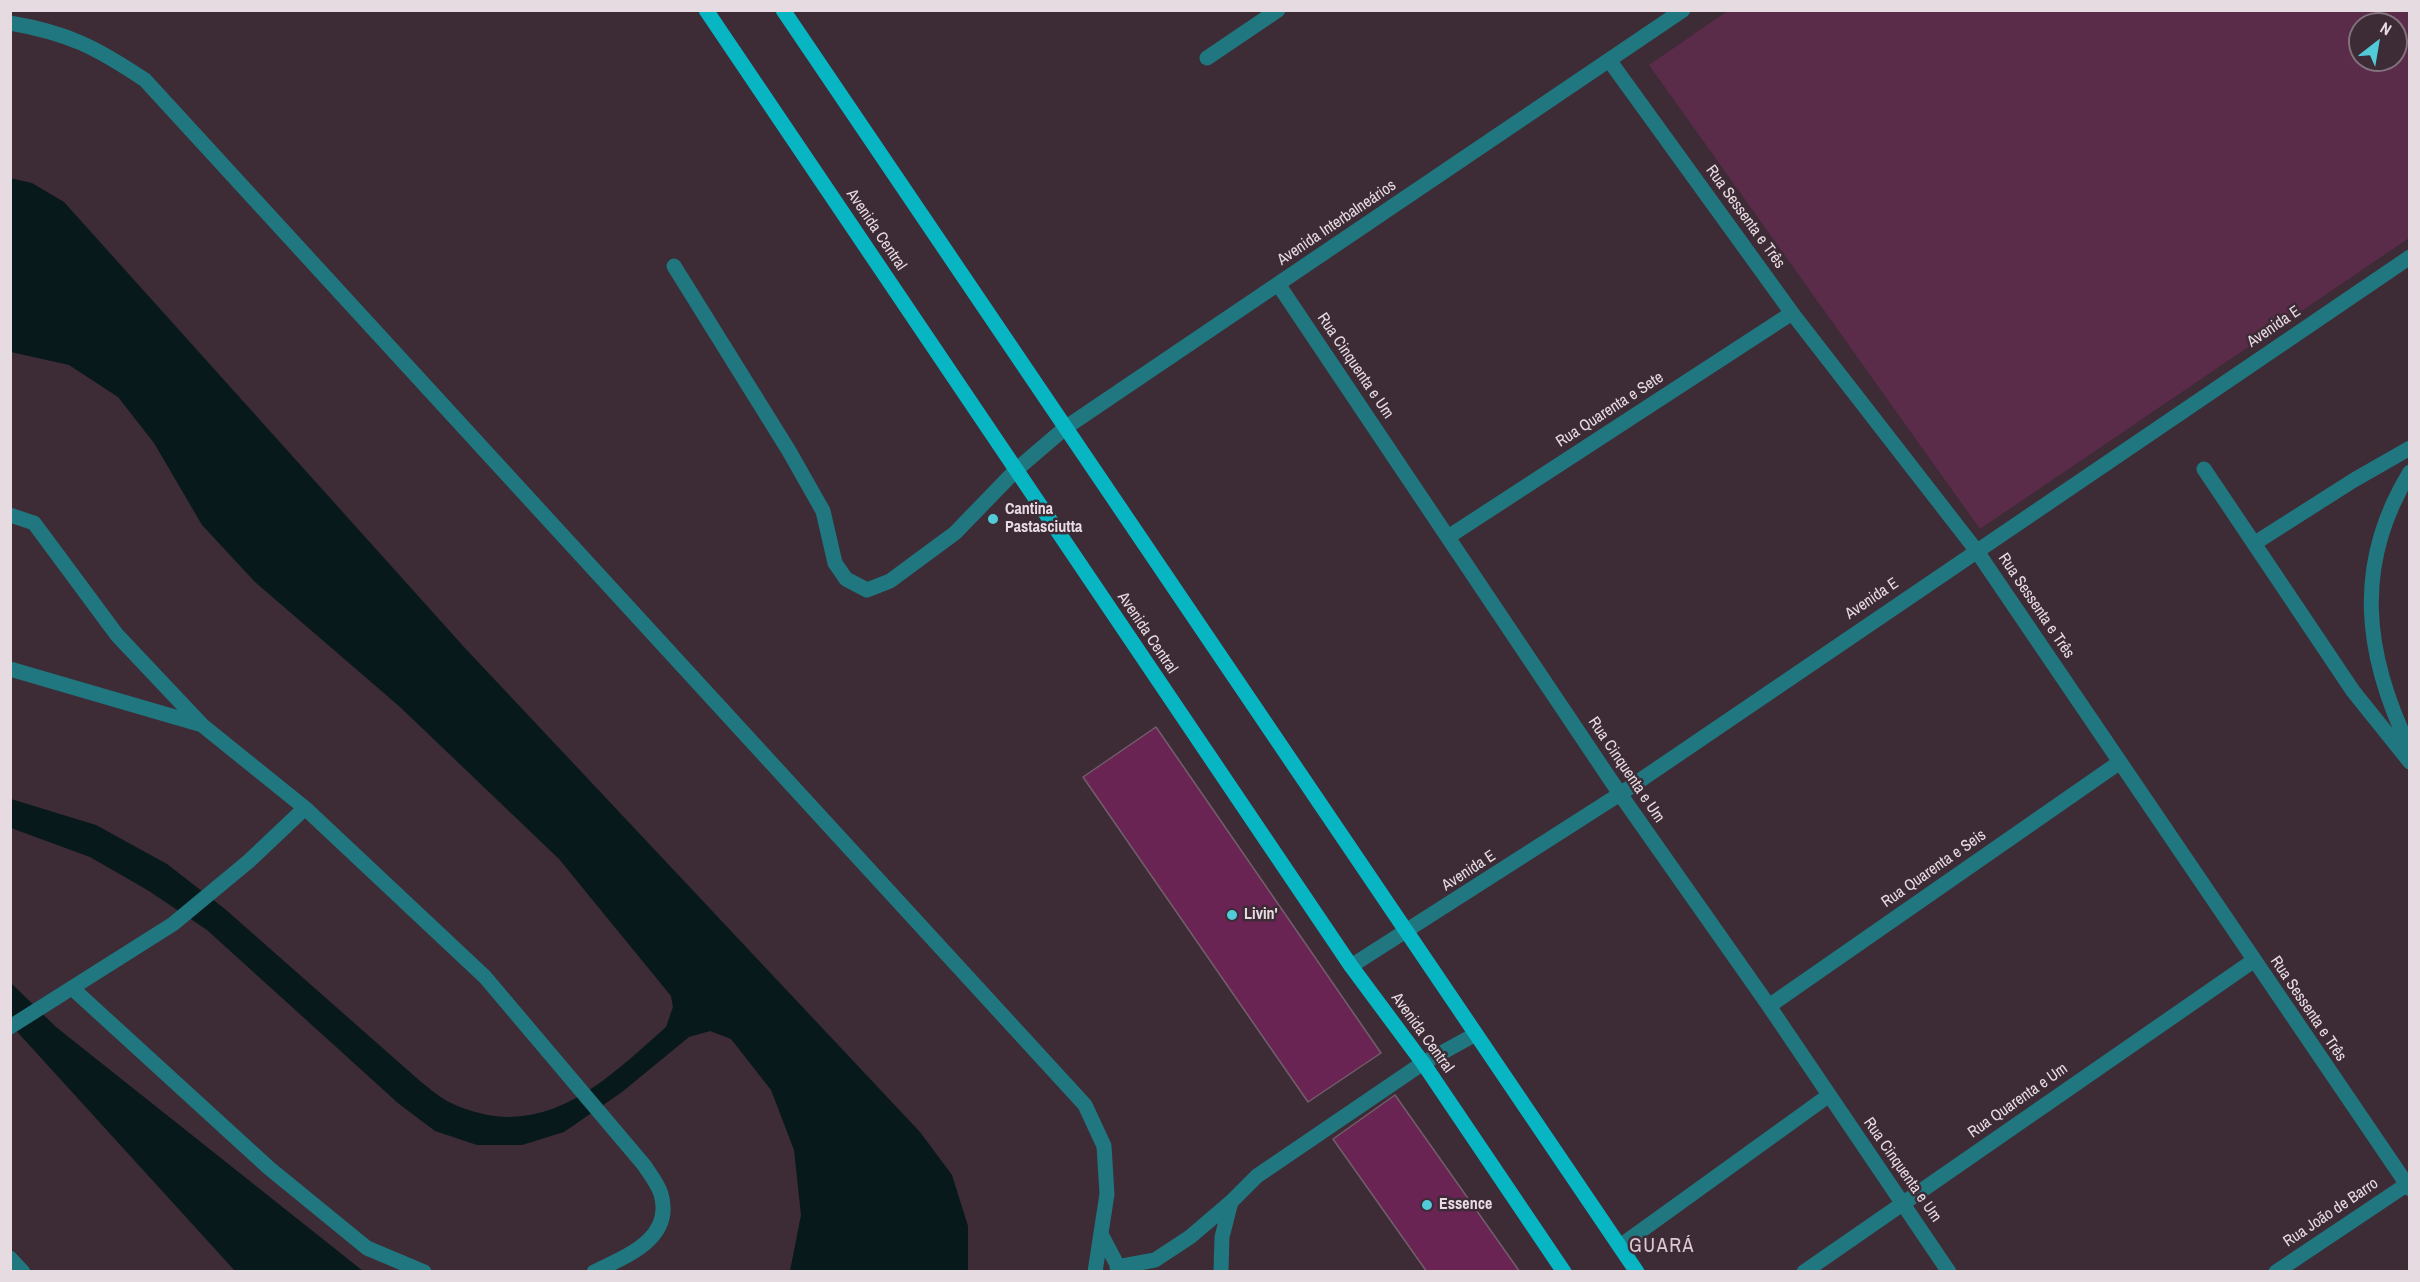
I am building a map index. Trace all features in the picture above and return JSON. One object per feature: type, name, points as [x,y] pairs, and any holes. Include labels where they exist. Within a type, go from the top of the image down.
[{"type":"main road","name":"Avenida Central","points":[[706,10],[1351,966],[1423,1064],[1564,1272]]},
{"type":"main road","points":[[783,10],[1637,1272]]},
{"type":"street","name":"Avenida Interbalneários","points":[[674,266],[789,451],[823,511],[835,563],[846,579],[867,590],[890,581],[955,533],[1016,470],[1065,428],[1683,10]]},
{"type":"street","points":[[1208,58],[1271,12]]},
{"type":"street","points":[[10,23],[47,29],[97,48],[145,80],[1085,1105],[1104,1146],[1107,1194],[1095,1272]]},
{"type":"street","name":"Rua Sessenta e Três","points":[[1609,60],[1792,313],[1976,550],[2408,1187]]},
{"type":"street","name":"Avenida E","points":[[1351,966],[1407,933],[1620,794],[2409,257]]},
{"type":"street","name":"Rua Cinquenta e Um","points":[[1278,284],[1620,794],[1769,1006],[1949,1272]]},
{"type":"street","name":"Rua Quarenta e Sete","points":[[1449,537],[1792,313]]},
{"type":"street","points":[[2255,543],[2409,448]]},
{"type":"street","points":[[2204,469],[2353,691],[2409,762]]},
{"type":"street","points":[[2409,472],[2376,551],[2369,603],[2377,660],[2398,724],[2409,749]]},
{"type":"street","points":[[10,515],[34,523],[117,635],[202,725],[305,808],[382,877],[485,976],[644,1165],[661,1192],[664,1210],[657,1234],[636,1251],[594,1272]]},
{"type":"street","points":[[10,669],[202,725]]},
{"type":"street","name":"Rua Quarenta e Seis","points":[[1769,1006],[2120,762]]},
{"type":"street","points":[[10,1027],[173,924],[219,886],[305,808]]},
{"type":"street","name":"Rua Quarenta e Um","points":[[1804,1272],[2253,961]]},
{"type":"street","points":[[72,988],[269,1168],[367,1248],[424,1272]]},
{"type":"street","points":[[1102,1236],[1119,1269],[1155,1260],[1190,1237],[1257,1176],[1423,1064],[1476,1034]]},
{"type":"street","points":[[1620,1246],[1828,1096]]},
{"type":"street","name":"Rua João de Barro","points":[[2276,1272],[2408,1187]]},
{"type":"street","points":[[1221,1272],[1221,1237],[1231,1202]]},
{"type":"street","points":[[10,1258],[23,1272]]},
{"type":"shaded area","points":[[1729,10],[2409,11],[2409,238],[1980,529],[1649,65]]},
{"type":"shaded area","points":[[10,178],[32,183],[64,202],[464,647],[920,1132],[952,1175],[968,1226],[968,1271],[790,1271],[801,1215],[794,1150],[771,1090],[731,1039],[710,1031],[689,1037],[622,1092],[564,1132],[522,1145],[477,1145],[435,1131],[399,1104],[207,930],[149,891],[90,857],[11,828],[11,799],[96,825],[167,864],[225,909],[430,1089],[449,1102],[482,1114],[512,1117],[541,1113],[568,1102],[618,1069],[666,1027],[673,1007],[671,996],[559,859],[400,707],[255,582],[202,525],[154,443],[118,397],[69,365],[11,352]]},
{"type":"shaded area","points":[[10,982],[56,1027],[363,1271],[235,1271],[11,1025]]},
{"type":"building","name":"Livin'","points":[[1156,727],[1381,1053],[1308,1102],[1083,777]]},
{"type":"building","name":"Essence","points":[[1395,1095],[1520,1272],[1427,1272],[1333,1139]]},
{"type":"place","name":"Cantina Pastasciutta","points":[[993,519]]},
{"type":"place","name":"Livin'","points":[[1232,915]]},
{"type":"place","name":"Essence","points":[[1427,1205]]},
{"type":"district","name":"GUARÁ","points":[[1662,1247]]}]
